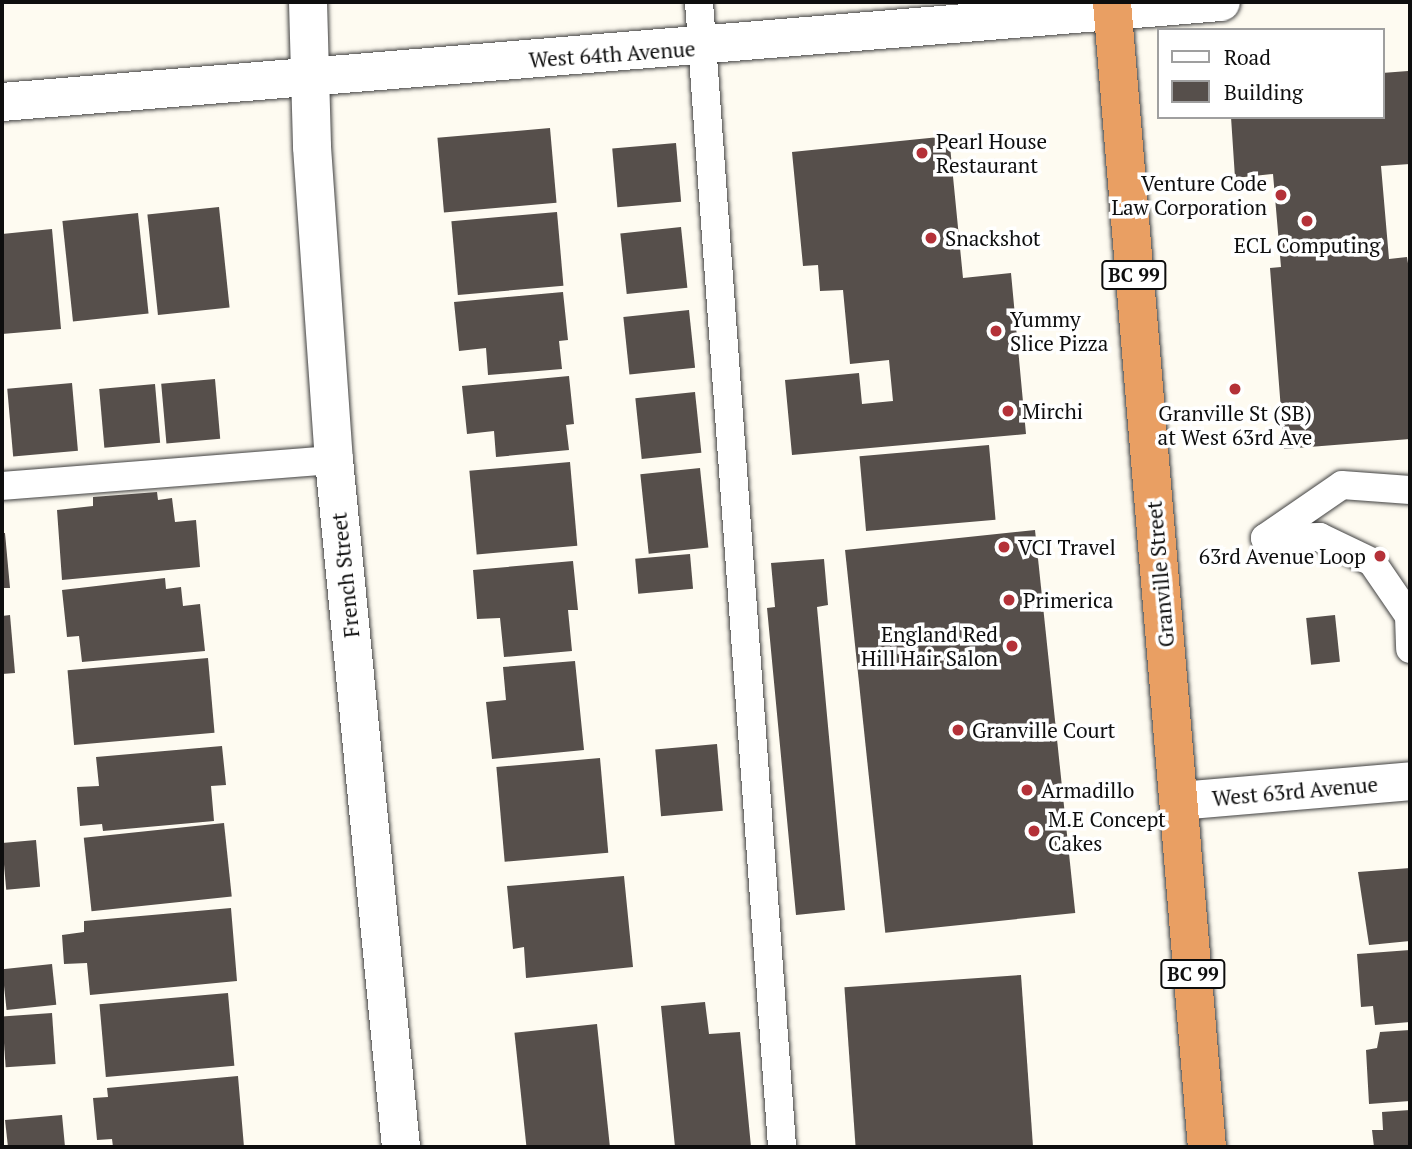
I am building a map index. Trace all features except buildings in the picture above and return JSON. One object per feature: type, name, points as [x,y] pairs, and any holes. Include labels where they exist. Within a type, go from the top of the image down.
[{"type":"highway","name":"Granville Street","points":[[1112,6],[1207,1147]]},
{"type":"street","name":"French Street","points":[[308,2],[310,78],[334,460],[401,1147]]},
{"type":"street","name":"West 64th Avenue","points":[[2,102],[703,47],[1112,6],[1221,2]]},
{"type":"street","name":"West 63rd Avenue","points":[[1179,801],[1410,781]]},
{"type":"lane","points":[[699,2],[782,1147]]},
{"type":"lane","points":[[2,486],[334,460]]},
{"type":"lane","points":[[1410,489],[1342,485],[1265,538],[1320,537],[1372,562],[1409,617],[1410,649]]},
{"type":"place","name":"Pearl House Restaurant","points":[[922,153]]},
{"type":"place","name":"Venture Code Law Corporation","points":[[1281,195]]},
{"type":"place","name":"ECL Computing","points":[[1307,221]]},
{"type":"place","name":"Snackshot","points":[[931,238]]},
{"type":"place","name":"Yummy Slice Pizza","points":[[996,331]]},
{"type":"place","name":"Granville St (SB) at West 63rd Ave","points":[[1235,389]]},
{"type":"place","name":"Mirchi","points":[[1008,411]]},
{"type":"place","name":"VCI Travel","points":[[1004,547]]},
{"type":"place","name":"63rd Avenue Loop","points":[[1380,556]]},
{"type":"place","name":"Primerica","points":[[1009,600]]},
{"type":"place","name":"England Red Hill Hair Salon","points":[[1012,646]]},
{"type":"place","name":"Granville Court","points":[[958,730]]},
{"type":"place","name":"Armadillo","points":[[1027,790]]},
{"type":"place","name":"M.E Concept Cakes","points":[[1034,831]]}]
